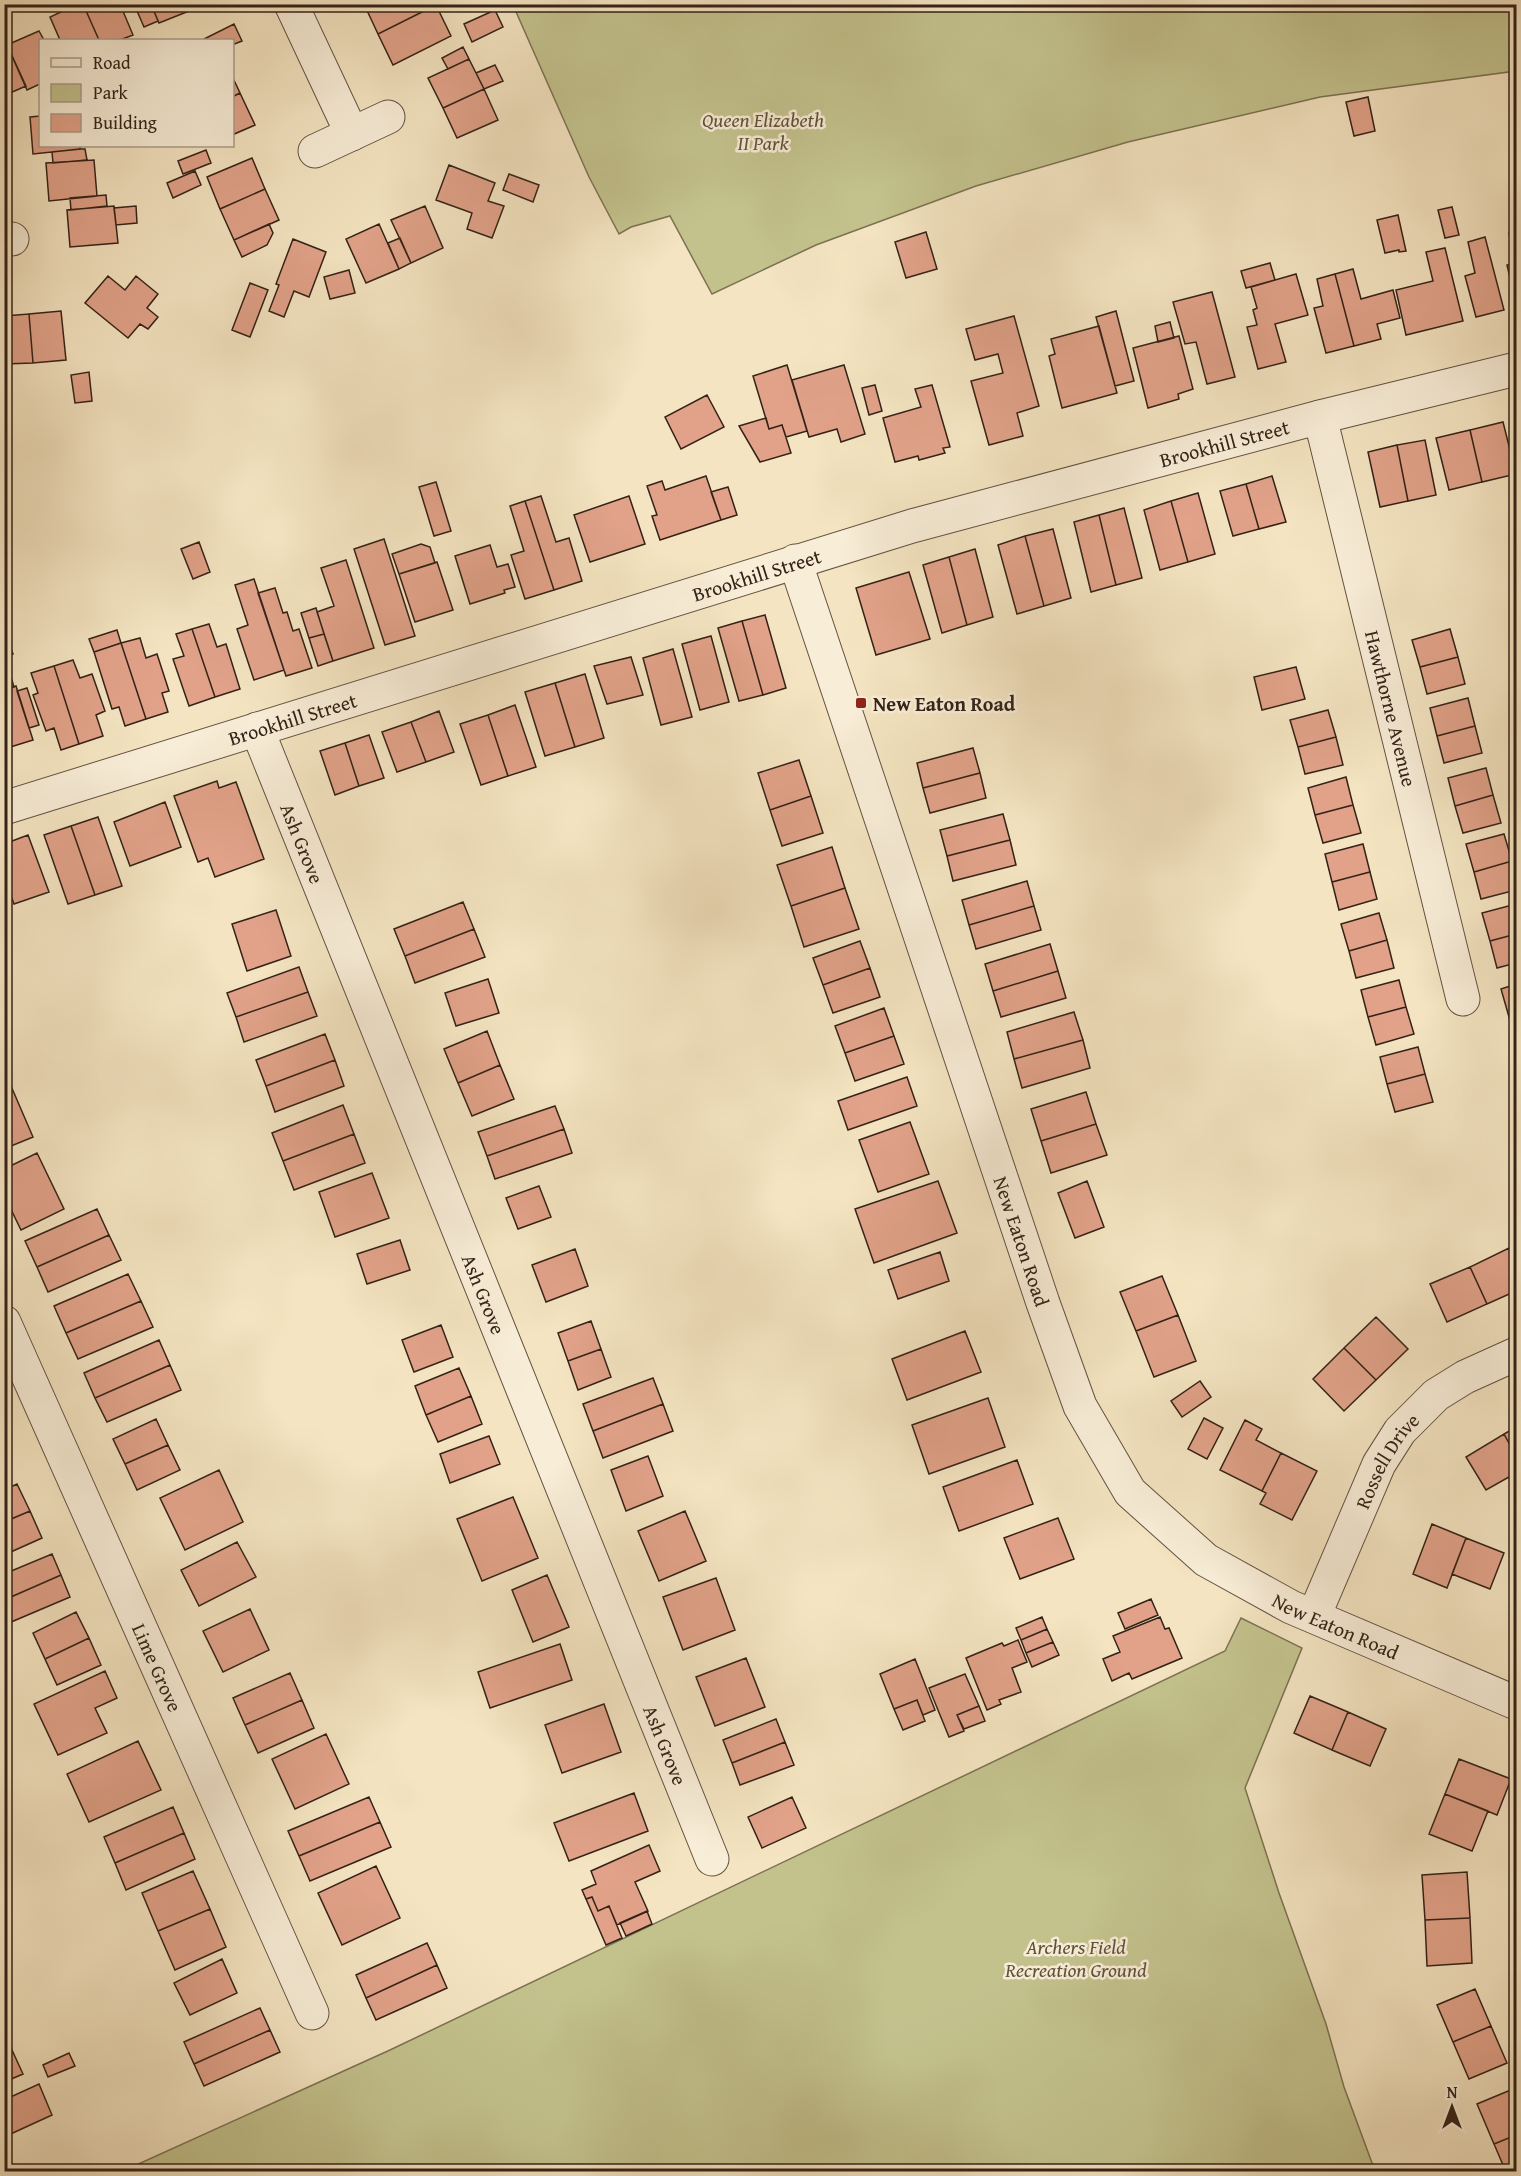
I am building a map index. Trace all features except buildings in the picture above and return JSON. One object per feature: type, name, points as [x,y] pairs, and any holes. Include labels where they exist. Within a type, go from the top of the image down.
[{"type":"street","points":[[291,4],[352,134]]},
{"type":"street","points":[[315,151],[388,117]]},
{"type":"street","name":"Brookhill Street","points":[[4,808],[912,526],[1320,417],[1516,369]]},
{"type":"street","name":"Hawthorne Avenue","points":[[1320,417],[1463,999]]},
{"type":"street","name":"New Eaton Road","points":[[795,561],[1043,1303],[1080,1406],[1130,1492],[1206,1560],[1291,1607],[1516,1703]]},
{"type":"street","name":"Ash Grove","points":[[257,729],[712,1859]]},
{"type":"street","name":"Lime Grove","points":[[4,1322],[312,2013]]},
{"type":"street","name":"Rossell Drive","points":[[1314,1616],[1379,1464],[1400,1431],[1436,1395],[1465,1377],[1516,1354]]},
{"type":"green space","name":"Queen Elizabeth II Park","points":[[513,5],[1516,5],[1516,71],[1320,97],[1128,142],[976,186],[816,245],[712,294],[670,216],[631,227],[619,234],[589,177]]},
{"type":"green space","name":"Archers Field Recreation Ground","points":[[1241,1618],[1302,1648],[1245,1788],[1279,1893],[1326,2024],[1344,2087],[1375,2171],[123,2171],[390,2050],[1225,1651]]},
{"type":"place","name":"New Eaton Road","points":[[861,703]]}]
